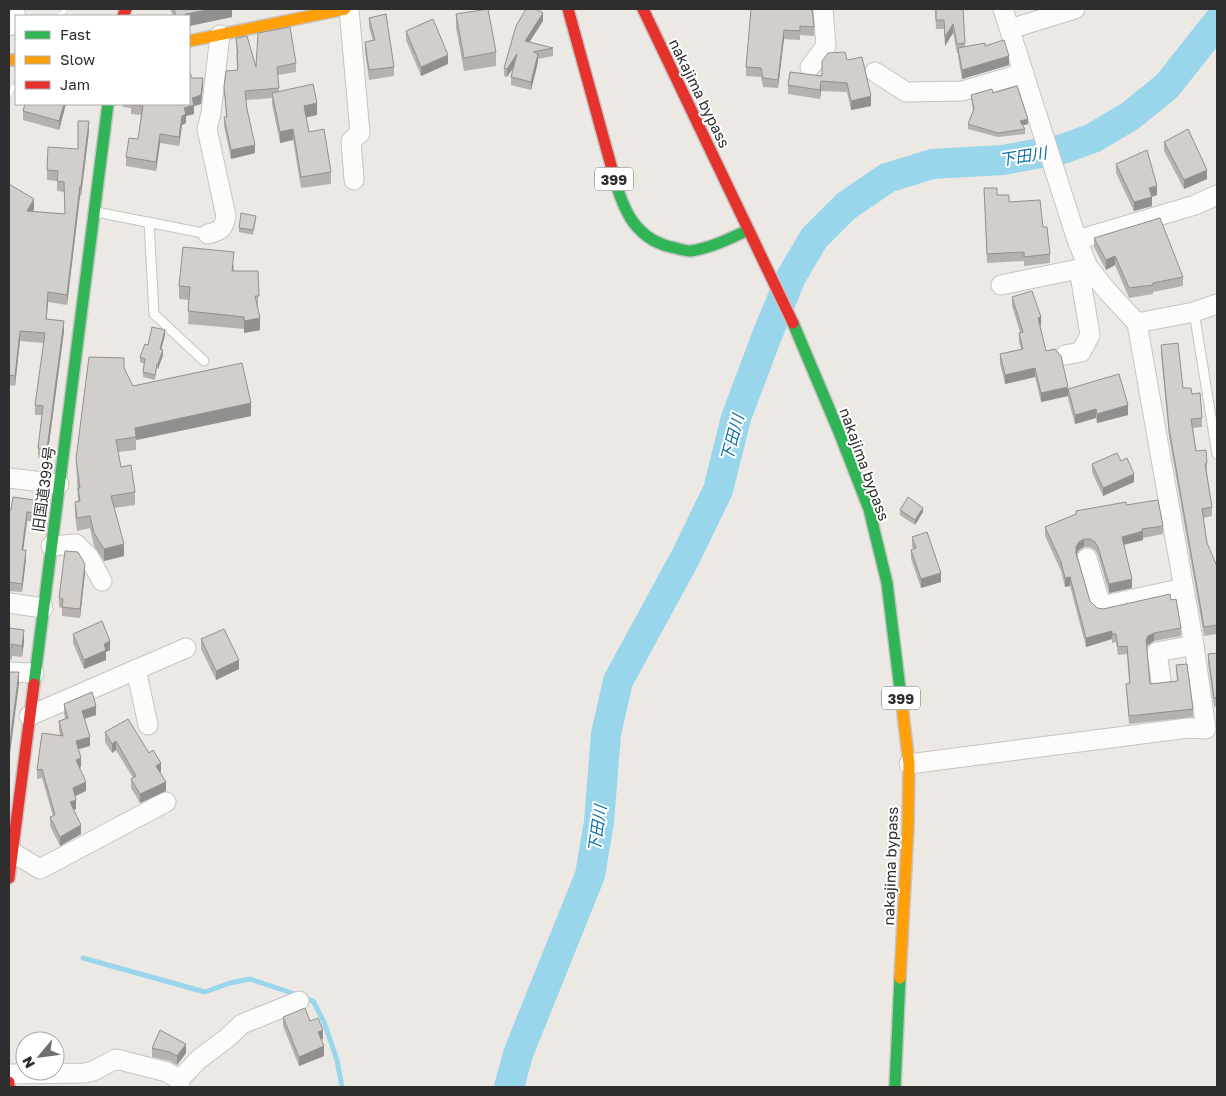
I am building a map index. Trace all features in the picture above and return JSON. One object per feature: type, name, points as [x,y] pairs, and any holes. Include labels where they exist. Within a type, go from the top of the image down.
[{"type":"main road","points":[[190,41],[347,9]]},
{"type":"main road","name":"399","points":[[568,9],[618,196],[635,226],[660,244],[688,252],[719,244],[748,230]]},
{"type":"main road","name":"nakajima bypass","points":[[643,9],[794,325],[869,509],[888,583],[909,764],[908,827],[895,1087]]},
{"type":"main road","name":"旧国道399号","points":[[9,878],[34,674],[96,212],[108,105]]},
{"type":"main road","points":[[9,1082],[9,1087]]},
{"type":"street","points":[[347,9],[360,133],[351,141],[354,180]]},
{"type":"street","points":[[810,67],[826,46],[823,9]]},
{"type":"street","points":[[1003,9],[1056,172],[1084,268],[1090,335],[1081,352],[1065,355]]},
{"type":"street","points":[[1010,28],[1075,9]]},
{"type":"street","points":[[208,234],[220,231],[225,225],[226,216],[207,129],[212,113],[220,35]]},
{"type":"street","points":[[875,72],[906,92],[962,91],[1024,73]]},
{"type":"street","points":[[1077,240],[1195,205],[1217,195]]},
{"type":"street","points":[[1001,285],[1084,268]]},
{"type":"street","points":[[909,764],[1188,728],[1206,729],[1194,645],[1137,323],[1084,268]]},
{"type":"street","points":[[1137,323],[1194,312],[1217,304]]},
{"type":"street","points":[[9,478],[59,484]]},
{"type":"street","points":[[51,546],[76,544],[89,557],[102,581]]},
{"type":"street","points":[[1087,558],[1101,606],[1184,588]]},
{"type":"street","points":[[9,602],[43,608]]},
{"type":"street","points":[[1161,681],[1158,652],[1194,645]]},
{"type":"street","points":[[29,716],[186,648]]},
{"type":"street","points":[[136,669],[148,724]]},
{"type":"street","points":[[9,672],[34,674]]},
{"type":"street","points":[[12,852],[40,869],[166,802]]},
{"type":"street","points":[[9,1074],[85,1073],[116,1059],[167,1072],[179,1083],[199,1059],[226,1039],[242,1024],[298,1002]]},
{"type":"lane","points":[[96,212],[208,234]]},
{"type":"lane","points":[[149,222],[154,314],[204,361]]},
{"type":"lane","points":[[1194,312],[1217,454]]},
{"type":"building","points":[[174,9],[212,9],[184,15],[176,15]]},
{"type":"building","points":[[488,9],[496,52],[464,58],[456,14]]},
{"type":"building","points":[[526,9],[535,9],[543,13],[525,41],[553,48],[533,52],[538,54],[531,82],[511,77],[517,54],[507,69],[504,68],[516,26]]},
{"type":"building","points":[[751,9],[812,9],[814,27],[800,26],[800,31],[784,30],[778,80],[763,78],[761,68],[746,67]]},
{"type":"building","points":[[936,9],[963,9],[965,43],[957,44],[953,24],[945,37],[944,20],[936,20]]},
{"type":"building","points":[[386,14],[394,67],[369,70],[365,42],[375,40],[369,18]]},
{"type":"building","points":[[433,19],[448,55],[421,67],[406,31]]},
{"type":"building","points":[[290,27],[296,63],[277,67],[279,88],[245,91],[255,145],[231,150],[224,117],[227,117],[224,87],[226,71],[238,70],[236,38],[247,36],[256,67],[258,33]]},
{"type":"building","points":[[1004,40],[1009,56],[962,70],[958,48],[985,43],[985,46]]},
{"type":"building","points":[[845,52],[847,60],[862,57],[871,96],[851,101],[847,83],[821,81],[820,90],[788,85],[790,72],[822,76],[822,61],[828,53]]},
{"type":"building","points":[[190,73],[192,78],[203,78],[201,95],[192,98],[194,105],[184,108],[186,114],[182,116],[179,137],[160,134],[156,162],[126,157],[129,138],[138,139],[143,106],[131,105],[190,105]]},
{"type":"building","points":[[313,84],[317,103],[304,106],[309,132],[324,129],[331,172],[301,177],[293,129],[280,132],[272,93]]},
{"type":"building","points":[[1017,86],[1028,119],[1020,121],[1025,129],[998,133],[968,124],[974,109],[971,95],[992,89],[993,93]]},
{"type":"building","points":[[25,105],[64,105],[59,121],[23,111]]},
{"type":"building","points":[[78,121],[89,121],[67,295],[48,292],[46,319],[64,321],[47,449],[38,448],[43,406],[35,405],[45,333],[20,331],[15,376],[10,375],[9,381],[9,184],[34,199],[27,211],[65,214],[64,182],[57,181],[58,171],[47,170],[48,147],[78,149]]},
{"type":"building","points":[[1188,129],[1207,170],[1184,180],[1164,142]]},
{"type":"building","points":[[1147,150],[1157,186],[1149,188],[1152,197],[1134,202],[1116,164]]},
{"type":"building","points":[[984,188],[997,188],[997,195],[1009,195],[1009,202],[1040,200],[1043,227],[1047,227],[1050,254],[1024,257],[1024,252],[987,254]]},
{"type":"building","points":[[241,213],[256,216],[253,230],[239,228]]},
{"type":"building","points":[[1160,218],[1183,277],[1153,283],[1153,285],[1129,288],[1115,256],[1106,260],[1094,238]]},
{"type":"building","points":[[183,247],[234,252],[232,271],[258,271],[259,296],[255,296],[260,318],[244,321],[244,317],[188,311],[190,287],[179,286]]},
{"type":"building","points":[[1032,291],[1041,317],[1038,318],[1046,351],[1055,349],[1061,356],[1068,387],[1041,393],[1035,368],[1005,375],[1000,354],[1023,349],[1019,333],[1023,332],[1012,297]]},
{"type":"building","points":[[152,327],[165,330],[160,349],[163,350],[155,375],[143,372],[145,359],[140,357],[145,344],[148,345]]},
{"type":"building","points":[[1178,343],[1183,388],[1191,388],[1192,394],[1200,393],[1202,418],[1191,419],[1196,451],[1206,450],[1207,463],[1205,464],[1212,507],[1202,509],[1207,543],[1217,569],[1217,625],[1204,627],[1169,428],[1161,345]]},
{"type":"building","points":[[89,357],[124,358],[124,368],[133,386],[242,363],[251,403],[135,428],[136,437],[116,440],[121,467],[131,465],[135,492],[111,496],[124,544],[104,549],[94,533],[90,516],[77,518],[75,502],[80,501],[76,459]]},
{"type":"building","points":[[1119,374],[1128,405],[1097,414],[1096,409],[1075,415],[1068,389]]},
{"type":"building","points":[[1117,453],[1121,461],[1127,458],[1134,474],[1103,488],[1092,464]]},
{"type":"building","points":[[13,497],[41,501],[39,513],[27,512],[22,550],[26,550],[22,584],[9,582],[9,510],[11,510]]},
{"type":"building","points":[[908,497],[923,508],[915,520],[900,510]]},
{"type":"building","points":[[1158,500],[1163,526],[1142,529],[1143,531],[1122,537],[1132,579],[1109,584],[1095,542],[1090,539],[1084,539],[1076,547],[1076,553],[1090,601],[1097,608],[1103,609],[1170,594],[1171,600],[1176,599],[1181,628],[1154,633],[1148,636],[1146,640],[1150,684],[1178,681],[1176,665],[1187,664],[1193,709],[1129,716],[1126,684],[1130,683],[1127,646],[1118,647],[1116,634],[1112,634],[1112,631],[1086,638],[1070,577],[1065,578],[1061,562],[1045,527],[1076,514],[1076,511],[1126,502],[1126,505]]},
{"type":"building","points":[[927,532],[941,573],[921,579],[911,550],[916,548],[912,537]]},
{"type":"building","points":[[65,551],[78,552],[85,564],[80,609],[62,607],[63,599],[59,598]]},
{"type":"building","points":[[102,621],[110,641],[104,644],[106,650],[84,660],[73,634]]},
{"type":"building","points":[[9,628],[24,630],[22,646],[11,644],[12,648],[9,648]]},
{"type":"building","points":[[224,629],[239,660],[216,671],[201,639]]},
{"type":"building","points":[[1217,653],[1217,697],[1214,698],[1208,654]]},
{"type":"building","points":[[9,672],[19,672],[9,750]]},
{"type":"building","points":[[92,692],[96,706],[82,711],[90,737],[76,741],[81,758],[76,760],[86,782],[73,788],[76,800],[70,802],[81,825],[60,837],[50,817],[55,815],[42,769],[37,770],[42,733],[63,736],[59,721],[68,718],[64,704]]},
{"type":"building","points":[[128,719],[149,753],[153,750],[161,763],[156,766],[166,782],[140,794],[131,779],[136,776],[116,741],[112,744],[105,732]]},
{"type":"building","points":[[305,1008],[310,1021],[318,1018],[323,1030],[318,1032],[324,1046],[299,1057],[283,1017]]},
{"type":"building","points":[[160,1030],[186,1044],[177,1056],[170,1052],[152,1048]]},
{"type":"waterway","name":"下田川","points":[[509,1087],[518,1054],[590,875],[599,822],[606,734],[618,681],[685,558],[718,490],[736,418],[766,338],[791,277],[814,238],[846,206],[887,178],[932,164],[1003,160],[1063,149],[1093,138],[1130,116],[1167,86],[1217,23]]},
{"type":"waterway","points":[[83,958],[205,992],[230,983],[250,979],[313,1001],[324,1022],[337,1060],[342,1087]]},
{"type":"railway","points":[[61,15],[65,9]]},
{"type":"railway","points":[[9,95],[15,84]]},
{"type":"traffic: fast","points":[[34,684],[108,105]]},
{"type":"traffic: fast","points":[[612,169],[624,207],[630,218],[647,236],[658,242],[685,251],[698,250],[748,230]]},
{"type":"traffic: fast","points":[[793,323],[869,509],[887,583],[901,697]]},
{"type":"traffic: fast","points":[[895,1087],[900,978]]},
{"type":"traffic: slow","points":[[190,41],[345,9]]},
{"type":"traffic: slow","points":[[9,60],[15,60]]},
{"type":"traffic: slow","points":[[900,978],[908,827],[909,764],[901,697]]},
{"type":"traffic: jam","points":[[123,15],[126,9]]},
{"type":"traffic: jam","points":[[568,9],[612,169]]},
{"type":"traffic: jam","points":[[643,9],[793,323]]},
{"type":"traffic: jam","points":[[9,878],[34,684]]},
{"type":"traffic: jam","points":[[9,1082],[9,1087]]}]
